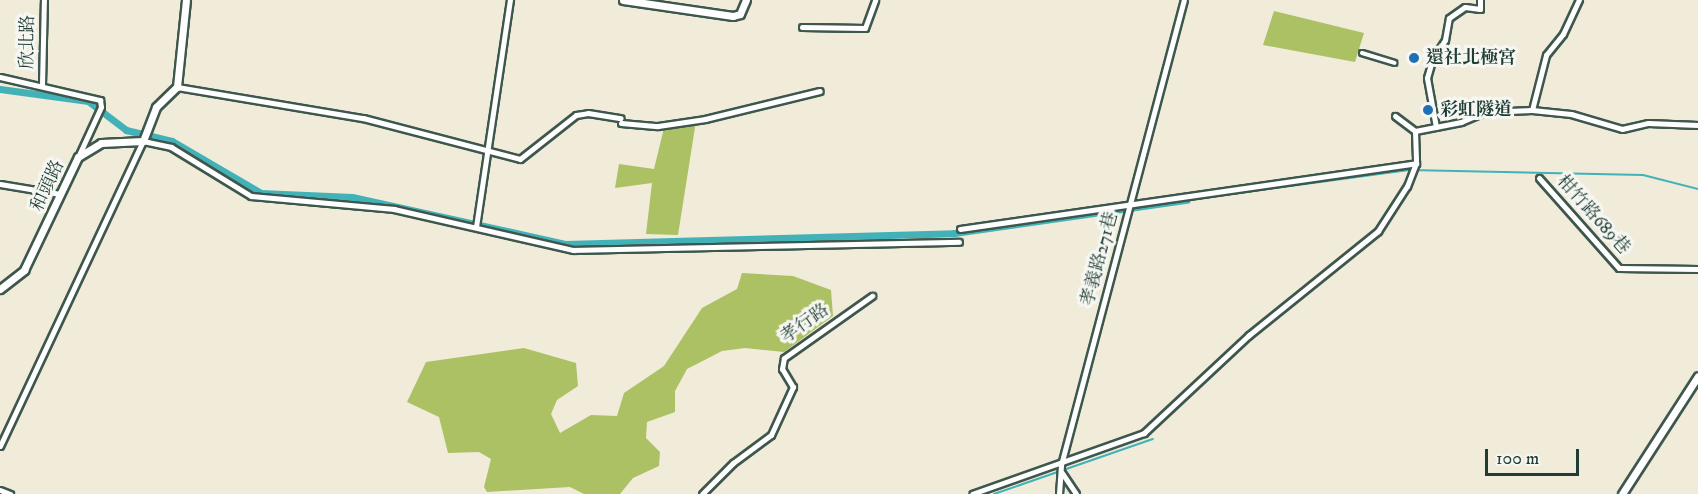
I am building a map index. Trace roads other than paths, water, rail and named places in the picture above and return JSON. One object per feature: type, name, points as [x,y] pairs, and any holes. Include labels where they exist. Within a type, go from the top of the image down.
[{"type":"street","name":"欣北路","points":[[42,85],[44,0]]},
{"type":"street","points":[[0,446],[143,141],[156,107],[177,87],[186,0]]},
{"type":"street","points":[[476,227],[510,0]]},
{"type":"street","points":[[623,0],[733,16],[740,14],[746,0]]},
{"type":"street","points":[[802,27],[865,28],[875,0]]},
{"type":"street","name":"孝義路271巷","points":[[1061,465],[1184,0]]},
{"type":"street","points":[[1436,128],[1427,78],[1432,60],[1445,40],[1449,18],[1465,7],[1480,9],[1480,0]]},
{"type":"street","points":[[1532,110],[1546,55],[1563,34],[1578,0]]},
{"type":"street","points":[[1362,53],[1395,63]]},
{"type":"street","points":[[0,77],[100,100],[101,107],[78,157]]},
{"type":"street","points":[[177,87],[363,118],[520,159],[576,115],[588,113],[658,126],[705,119],[820,91]]},
{"type":"street","points":[[1395,116],[1415,131],[1436,128],[1484,112],[1532,110],[1571,114],[1622,129],[1648,123],[1698,125]]},
{"type":"street","points":[[972,494],[1061,465],[1152,427],[1249,335],[1378,231],[1411,180],[1416,163],[1415,131]]},
{"type":"street","points":[[143,141],[171,147],[251,196],[394,209],[573,250],[959,242]]},
{"type":"street","name":"和頭路","points":[[0,289],[24,270],[78,157],[101,143],[143,141]]},
{"type":"street","points":[[960,229],[1416,163]]},
{"type":"street","name":"柑竹路689巷","points":[[1539,178],[1619,268],[1698,269]]},
{"type":"street","points":[[0,184],[60,194]]},
{"type":"street","name":"孝行路","points":[[702,494],[733,463],[771,435],[793,387],[782,369],[784,358],[872,296]]},
{"type":"street","points":[[1622,494],[1698,376]]},
{"type":"street","points":[[1059,494],[1061,465]]},
{"type":"street","points":[[1062,472],[1076,494]]},
{"type":"street","points":[[0,490],[10,494]]},
{"type":"waterway","points":[[0,89],[88,101],[126,130],[172,141],[261,193],[352,197],[565,244],[954,233],[1187,200]]},
{"type":"waterway","points":[[1187,200],[1409,170],[1643,175],[1698,189]]},
{"type":"waterway","points":[[994,494],[1153,439]]},
{"type":"place","name":"還社北極宮","points":[[1414,58]]},
{"type":"place","name":"彩虹隧道","points":[[1428,110]]}]
